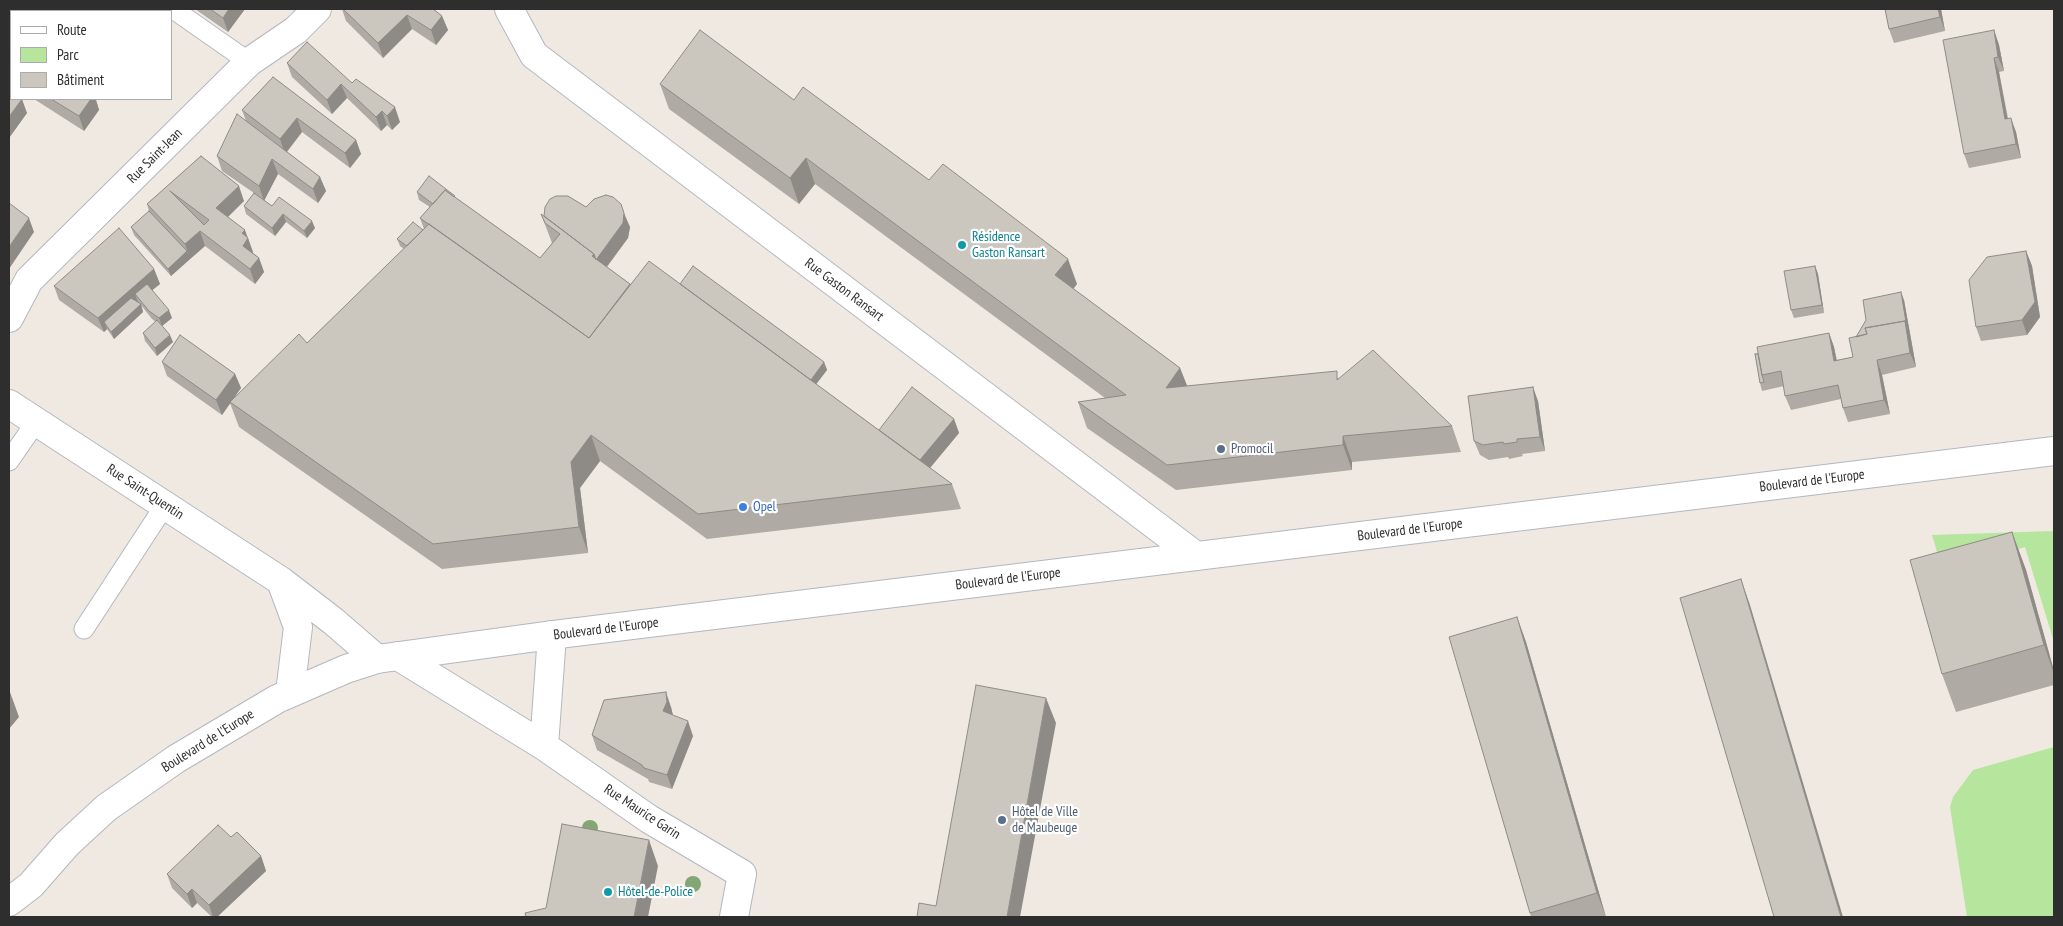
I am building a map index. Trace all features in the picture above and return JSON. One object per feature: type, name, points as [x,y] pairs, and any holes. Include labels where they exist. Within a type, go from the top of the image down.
[{"type":"street","name":"Rue Saint-Jean","points":[[9,318],[29,280],[249,62],[296,30],[318,9]]},
{"type":"street","name":"Rue Gaston Ransart","points":[[509,9],[534,55],[1196,556]]},
{"type":"street","name":"Rue Saint-Quentin","points":[[9,404],[281,581],[333,621],[387,658]]},
{"type":"street","name":"Boulevard de l'Europe","points":[[9,902],[31,885],[67,844],[106,808],[176,758],[277,699],[346,669],[387,658],[552,635],[2054,451]]},
{"type":"street","points":[[281,581],[298,627],[290,693]]},
{"type":"street","points":[[544,746],[552,635]]},
{"type":"street","name":"Rue Maurice Garin","points":[[387,658],[544,746],[649,819],[742,874],[734,917]]},
{"type":"street","name":"Boulevard de l'Europe","points":[[17,917],[31,885]]},
{"type":"lane","points":[[173,9],[249,62]]},
{"type":"lane","points":[[9,461],[36,422]]},
{"type":"lane","points":[[84,629],[165,505]]},
{"type":"green space","points":[[2054,531],[2054,642],[2025,547],[1943,572],[1932,535]]},
{"type":"green space","points":[[2054,747],[2054,917],[1967,917],[1950,807],[1953,797],[1973,770]]},
{"type":"building","points":[[149,9],[150,10],[89,10]]},
{"type":"building","points":[[210,9],[229,9],[223,18]]},
{"type":"building","points":[[343,9],[433,9],[442,16],[431,30],[407,15],[378,43]]},
{"type":"building","points":[[1885,9],[1938,9],[1940,17],[1889,29]]},
{"type":"building","points":[[9,25],[10,70],[9,69]]},
{"type":"building","name":"Résidence Gaston Ransart","points":[[700,30],[794,100],[803,87],[929,180],[943,164],[1068,259],[1055,275],[1180,368],[1166,388],[1337,371],[1337,380],[1373,350],[1452,426],[1343,436],[1343,445],[1167,465],[1078,402],[1126,395],[806,158],[790,178],[660,84]]},
{"type":"building","points":[[1994,30],[1998,57],[1994,58],[2005,119],[2011,118],[2016,144],[1964,154],[1943,40]]},
{"type":"building","points":[[307,42],[352,83],[356,79],[395,107],[387,116],[382,111],[376,117],[341,84],[327,100],[287,63]]},
{"type":"building","points":[[273,77],[356,140],[345,153],[297,118],[280,139],[242,110]]},
{"type":"building","points":[[9,88],[10,100],[21,100],[9,117]]},
{"type":"building","points":[[53,100],[90,100],[79,116]]},
{"type":"building","points":[[237,114],[320,177],[313,189],[272,159],[259,186],[217,156]]},
{"type":"building","points":[[201,156],[239,186],[216,208],[245,230],[242,233],[248,238],[243,246],[259,258],[250,269],[200,231],[185,244],[147,204]],"holes":[[[170,191],[209,220],[204,225]]]},
{"type":"building","points":[[429,176],[455,196],[445,190],[433,204],[417,192]]},
{"type":"building","points":[[445,190],[540,258],[560,234],[545,223],[541,214],[630,284],[589,338],[420,218]]},
{"type":"building","points":[[254,193],[272,206],[279,197],[312,221],[304,231],[283,214],[272,228],[244,206]]},
{"type":"building","points":[[606,195],[613,197],[621,204],[624,213],[623,223],[596,260],[594,254],[544,216],[545,207],[550,199],[556,196],[568,196],[586,207],[594,199]]},
{"type":"building","points":[[9,203],[29,218],[9,247]]},
{"type":"building","points":[[149,211],[187,251],[168,269],[131,227]]},
{"type":"building","points":[[413,222],[423,230],[407,246],[397,239]]},
{"type":"building","points":[[429,224],[589,338],[649,261],[952,484],[698,514],[591,435],[571,462],[579,527],[433,544],[230,402],[299,334],[307,343]]},
{"type":"building","points":[[119,228],[154,269],[98,318],[54,286]]},
{"type":"building","points":[[2026,251],[2035,302],[2022,320],[1976,327],[1969,280],[1987,257]]},
{"type":"building","points":[[693,266],[824,362],[811,380],[680,284]]},
{"type":"building","points":[[1815,266],[1822,305],[1791,310],[1784,271]]},
{"type":"building","points":[[147,284],[169,310],[159,318],[149,311],[135,294]]},
{"type":"building","points":[[1901,292],[1907,328],[1905,321],[1865,328],[1867,334],[1856,337],[1866,320],[1863,300]]},
{"type":"building","points":[[131,298],[141,304],[111,332],[104,322]]},
{"type":"building","points":[[157,320],[170,335],[155,348],[143,333]]},
{"type":"building","points":[[1905,321],[1910,353],[1877,360],[1884,400],[1843,408],[1838,385],[1785,396],[1781,371],[1762,375],[1757,347],[1829,333],[1834,361],[1853,357],[1849,338],[1867,334],[1865,328]]},
{"type":"building","points":[[180,335],[235,374],[216,400],[162,362]]},
{"type":"building","points":[[1755,354],[1758,354],[1764,382],[1760,383]]},
{"type":"building","points":[[912,387],[954,419],[920,460],[879,430]]},
{"type":"building","points":[[1533,387],[1540,437],[1517,439],[1517,442],[1504,444],[1503,442],[1483,445],[1474,441],[1468,396]]},
{"type":"building","points":[[2012,532],[2044,645],[1942,674],[1910,560]]},
{"type":"building","points":[[1741,579],[1841,917],[1774,917],[1680,598]]},
{"type":"building","points":[[1517,617],[1597,893],[1530,913],[1449,637]]},
{"type":"building","name":"Hôtel de Ville de Maubeuge","points":[[976,685],[1046,698],[1007,917],[917,917],[919,903],[936,906]]},
{"type":"building","points":[[666,692],[667,702],[663,711],[688,721],[667,775],[644,768],[592,735],[604,700]]},
{"type":"building","points":[[562,824],[649,840],[634,917],[526,917],[525,913],[546,908]]},
{"type":"building","points":[[218,825],[231,837],[237,832],[261,856],[209,905],[192,889],[187,894],[167,874]]},
{"type":"place","name":"Résidence Gaston Ransart","points":[[962,245]]},
{"type":"place","name":"Promocil","points":[[1221,449]]},
{"type":"place","name":"Opel","points":[[743,507]]},
{"type":"place","name":"Hôtel de Ville de Maubeuge","points":[[1002,820]]},
{"type":"place","name":"Hôtel-de-Police","points":[[608,892]]}]
